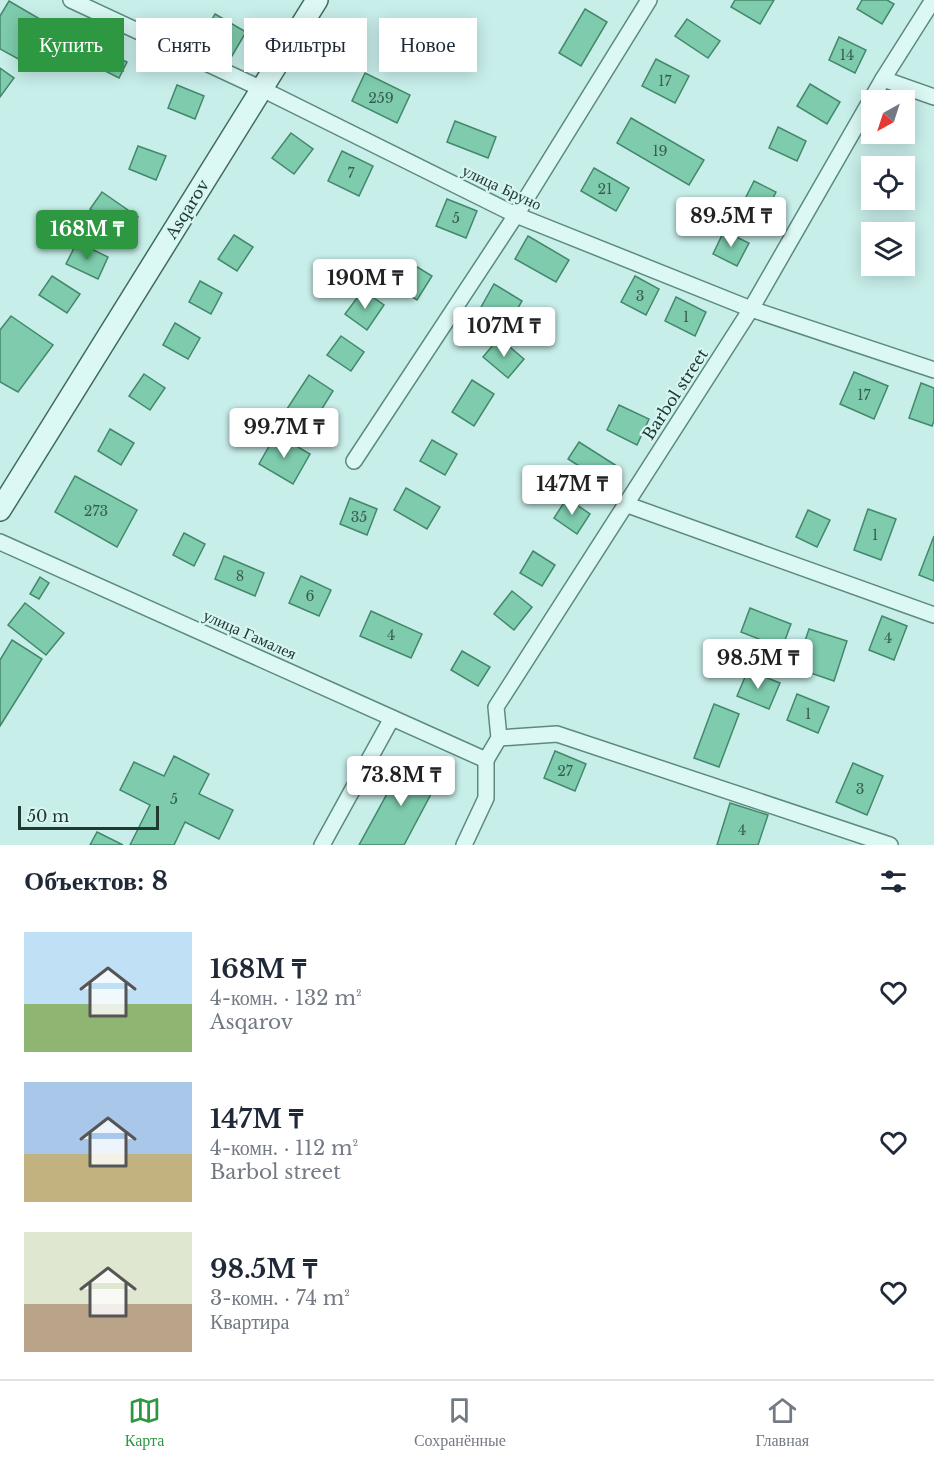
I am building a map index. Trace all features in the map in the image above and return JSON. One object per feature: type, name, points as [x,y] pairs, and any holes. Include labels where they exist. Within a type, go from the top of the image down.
[{"type":"main road","name":"Asqarov","points":[[0,510],[317,0]]},
{"type":"street","name":"улица Бруно","points":[[71,0],[262,89],[516,215],[751,309],[934,370]]},
{"type":"street","points":[[354,461],[516,215],[649,0]]},
{"type":"street","name":"Barbol street","points":[[499,738],[496,707],[751,309],[884,78],[933,0]]},
{"type":"street","points":[[884,78],[934,97]]},
{"type":"street","points":[[625,504],[934,615]]},
{"type":"street","name":"улица Гамалея","points":[[0,542],[486,760]]},
{"type":"street","points":[[322,845],[392,718]]},
{"type":"street","points":[[464,845],[486,798],[486,760],[499,738],[557,734],[890,845]]},
{"type":"building","points":[[735,0],[774,0],[760,24],[731,7]]},
{"type":"building","points":[[862,0],[887,0],[894,4],[882,24],[857,9]]},
{"type":"building","points":[[9,1],[38,18],[18,18],[18,59],[0,49],[0,16]]},
{"type":"building","points":[[585,9],[607,22],[581,66],[559,53]]},
{"type":"building","points":[[687,19],[720,41],[708,58],[675,36]]},
{"type":"building","points":[[232,24],[244,31],[244,35],[232,56]]},
{"type":"building","points":[[839,37],[866,50],[855,73],[829,60]]},
{"type":"building","points":[[656,59],[689,76],[675,103],[642,86]]},
{"type":"building","points":[[0,68],[14,78],[0,97]]},
{"type":"building","points":[[107,72],[122,72],[119,78]]},
{"type":"building","points":[[365,73],[410,95],[397,123],[352,101]]},
{"type":"building","points":[[810,84],[840,102],[827,124],[797,106]]},
{"type":"building","points":[[177,85],[204,96],[195,119],[168,108]]},
{"type":"building","points":[[631,118],[704,160],[689,185],[617,143]]},
{"type":"building","points":[[455,121],[496,137],[488,158],[447,142]]},
{"type":"building","points":[[778,127],[806,141],[797,161],[769,148]]},
{"type":"building","points":[[291,133],[313,149],[294,174],[272,158]]},
{"type":"building","points":[[138,146],[166,156],[156,180],[129,169]]},
{"type":"building","points":[[342,151],[373,166],[359,196],[328,181]]},
{"type":"building","points":[[594,168],[629,188],[616,211],[581,191]]},
{"type":"building","points":[[754,181],[776,192],[767,210],[745,199]]},
{"type":"building","points":[[102,192],[138,217],[127,233],[90,209]]},
{"type":"building","points":[[447,199],[477,211],[466,238],[436,226]]},
{"type":"building","points":[[724,231],[749,243],[737,266],[713,254]]},
{"type":"building","points":[[234,235],[253,247],[237,271],[218,259]]},
{"type":"building","points":[[528,236],[569,260],[556,282],[515,259]]},
{"type":"building","points":[[77,242],[108,257],[98,279],[66,264]]},
{"type":"building","points":[[409,262],[432,276],[417,300],[394,286]]},
{"type":"building","points":[[52,276],[80,294],[67,313],[39,295]]},
{"type":"building","points":[[635,276],[659,289],[646,315],[621,302]]},
{"type":"building","points":[[200,281],[222,293],[211,314],[189,302]]},
{"type":"building","points":[[494,284],[522,301],[508,325],[480,309]]},
{"type":"building","points":[[363,290],[384,305],[367,330],[345,314]]},
{"type":"building","points":[[676,297],[706,312],[695,336],[665,321]]},
{"type":"building","points":[[11,316],[53,345],[18,392],[0,382],[0,330]]},
{"type":"building","points":[[175,323],[200,338],[188,359],[163,345]]},
{"type":"building","points":[[341,336],[364,352],[351,371],[327,355]]},
{"type":"building","points":[[499,338],[524,359],[508,378],[483,357]]},
{"type":"building","points":[[854,372],[888,386],[874,419],[840,404]]},
{"type":"building","points":[[144,374],[165,388],[150,410],[129,396]]},
{"type":"building","points":[[309,375],[333,391],[310,428],[285,412]]},
{"type":"building","points":[[472,380],[494,394],[474,426],[452,412]]},
{"type":"building","points":[[921,383],[934,388],[932,426],[909,418]]},
{"type":"building","points":[[619,405],[649,419],[637,445],[607,430]]},
{"type":"building","points":[[110,429],[134,443],[121,465],[98,451]]},
{"type":"building","points":[[276,434],[310,454],[293,484],[259,464]]},
{"type":"building","points":[[432,440],[457,454],[445,475],[420,461]]},
{"type":"building","points":[[579,442],[620,468],[609,485],[568,459]]},
{"type":"building","points":[[75,476],[137,510],[117,547],[55,512]]},
{"type":"building","points":[[406,488],[440,507],[427,529],[394,510]]},
{"type":"building","points":[[350,498],[377,509],[367,535],[340,524]]},
{"type":"building","points":[[567,498],[590,514],[577,534],[554,518]]},
{"type":"building","points":[[868,509],[896,519],[881,560],[854,550]]},
{"type":"building","points":[[808,510],[830,520],[817,547],[796,537]]},
{"type":"building","points":[[184,533],[205,544],[194,566],[173,555]]},
{"type":"building","points":[[934,536],[934,581],[919,575]]},
{"type":"building","points":[[533,551],[555,565],[542,586],[520,573]]},
{"type":"building","points":[[224,556],[264,573],[255,596],[215,579]]},
{"type":"building","points":[[301,576],[331,590],[319,616],[289,603]]},
{"type":"building","points":[[40,577],[49,583],[39,599],[30,594]]},
{"type":"building","points":[[512,591],[532,607],[514,630],[494,614]]},
{"type":"building","points":[[25,603],[64,633],[46,655],[8,625]]},
{"type":"building","points":[[750,608],[791,624],[782,648],[741,632]]},
{"type":"building","points":[[371,611],[422,634],[411,658],[360,636]]},
{"type":"building","points":[[882,616],[907,626],[894,660],[869,650]]},
{"type":"building","points":[[809,629],[847,641],[834,681],[796,668]]},
{"type":"building","points":[[12,640],[42,659],[0,726],[0,660]]},
{"type":"building","points":[[462,651],[490,667],[478,686],[451,670]]},
{"type":"building","points":[[748,670],[780,683],[769,709],[737,696]]},
{"type":"building","points":[[797,694],[829,707],[818,733],[787,720]]},
{"type":"building","points":[[714,704],[739,714],[719,767],[694,758]]},
{"type":"building","points":[[555,751],[586,764],[575,791],[544,778]]},
{"type":"building","points":[[174,756],[209,774],[199,794],[233,810],[219,839],[185,822],[174,845],[130,845],[150,805],[120,790],[134,762],[164,776]]},
{"type":"building","points":[[405,761],[439,779],[404,845],[359,845]]},
{"type":"building","points":[[853,763],[883,776],[867,815],[836,802]]},
{"type":"building","points":[[730,803],[768,815],[758,845],[717,845]]},
{"type":"building","points":[[97,832],[123,845],[90,845]]}]
